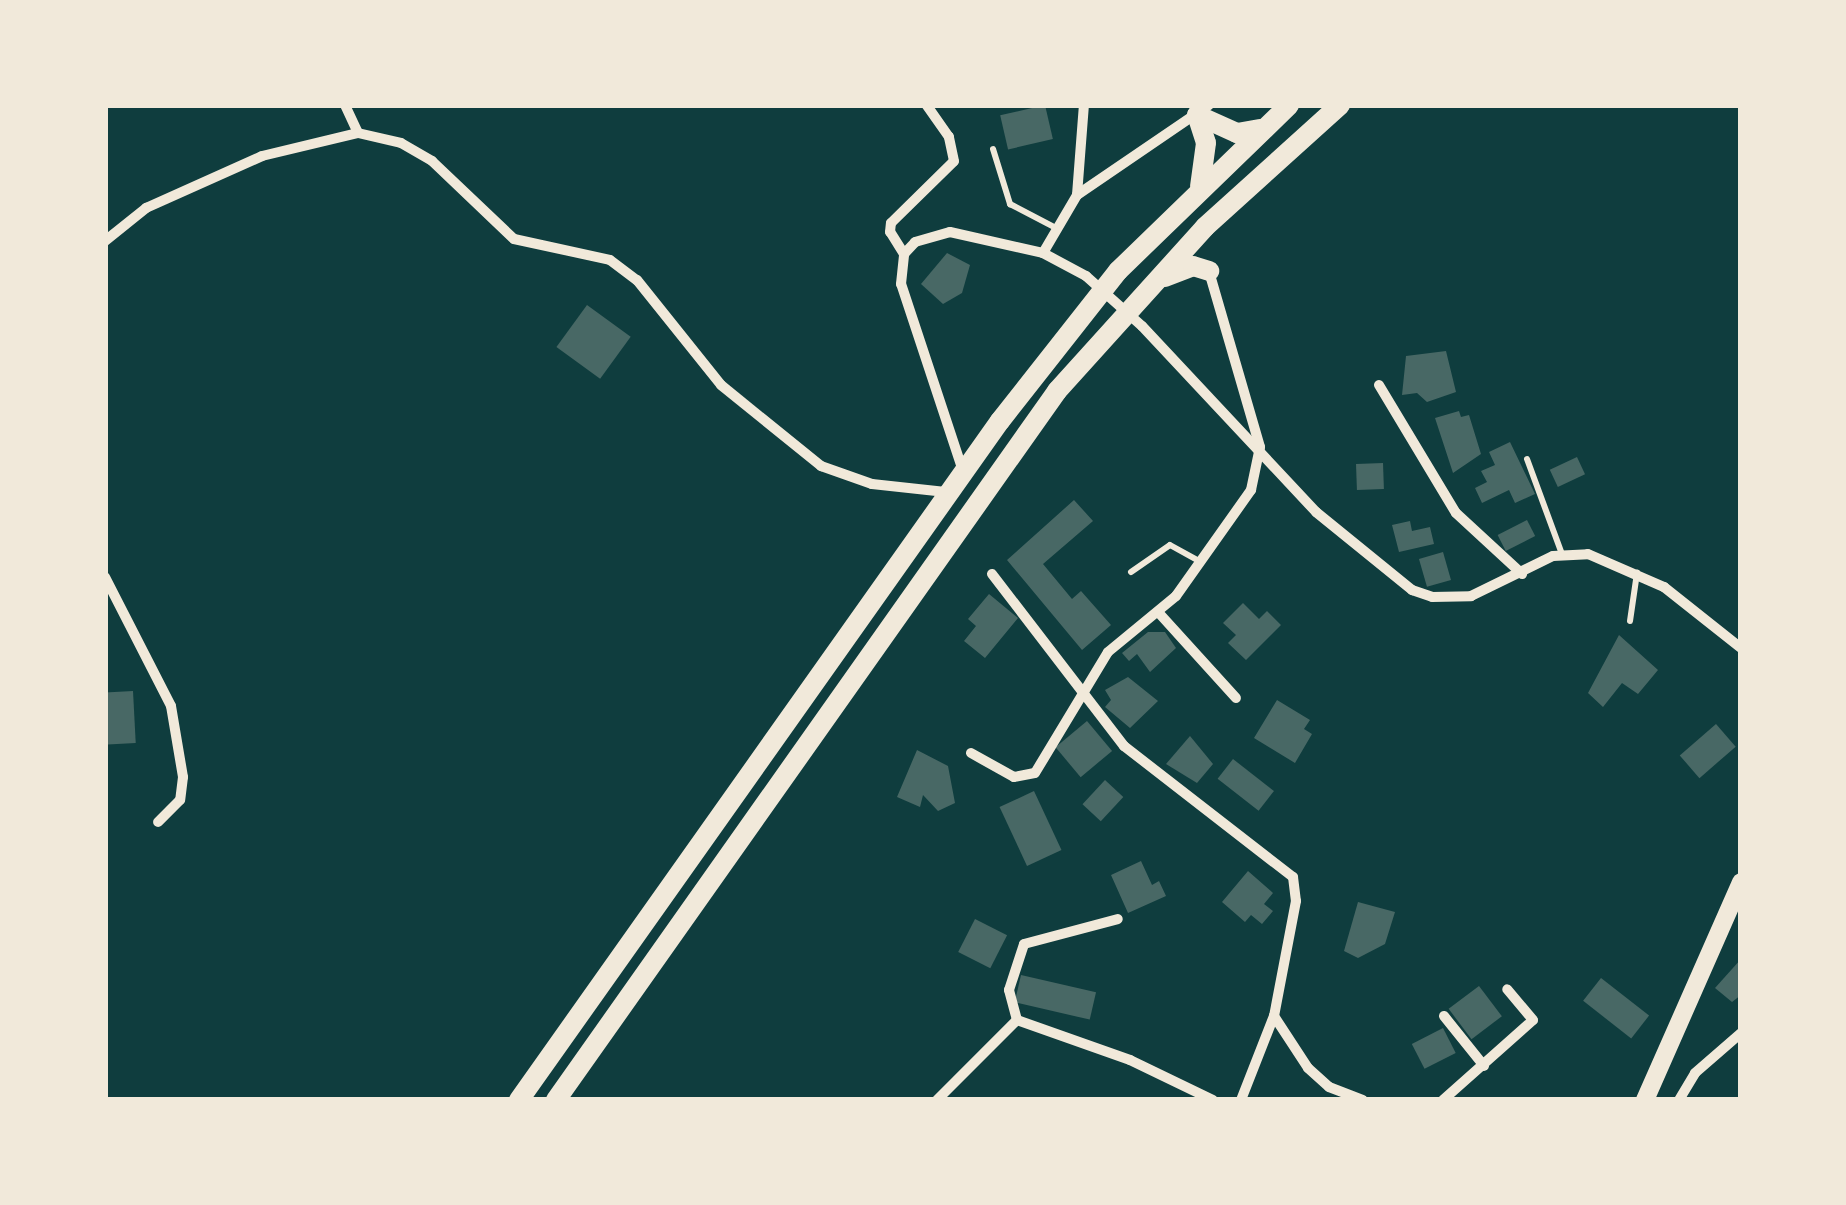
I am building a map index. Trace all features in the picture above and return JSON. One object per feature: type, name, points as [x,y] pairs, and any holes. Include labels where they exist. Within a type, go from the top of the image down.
[{"type":"highway","points":[[519,1100],[946,492],[1118,271],[1200,187],[1290,105]]},
{"type":"highway","points":[[556,1100],[954,530],[1093,348],[1204,227],[1340,105]]},
{"type":"highway","points":[[1203,110],[1237,133],[1260,130]]},
{"type":"highway","points":[[1200,187],[1206,144],[1203,110]]},
{"type":"highway","points":[[1149,287],[1184,268],[1209,271],[1204,227]]},
{"type":"main road","points":[[1645,1100],[1741,882]]},
{"type":"street","points":[[927,105],[949,138],[954,161],[891,223],[890,232],[904,254],[905,304],[963,471]]},
{"type":"street","points":[[1078,195],[1084,105]]},
{"type":"street","points":[[351,108],[358,134]]},
{"type":"street","points":[[1042,253],[1054,227],[1078,195],[1203,110]]},
{"type":"street","points":[[105,241],[182,189],[262,156],[358,134],[401,143],[432,162],[514,239],[610,260],[638,280],[721,385],[820,466],[872,484],[946,492]]},
{"type":"street","points":[[904,254],[929,235],[950,232],[1042,253],[1086,276],[1142,326],[1260,447],[1316,512],[1412,590],[1455,599],[1562,554],[1608,558],[1638,572],[1741,648]]},
{"type":"street","points":[[972,753],[1014,776],[1034,773],[1108,652],[1158,612],[1202,562],[1251,490],[1260,447],[1209,271]]},
{"type":"street","points":[[1378,385],[1456,513],[1522,574]]},
{"type":"street","points":[[992,574],[1142,764],[1293,877],[1296,901],[1274,1016],[1241,1100]]},
{"type":"street","points":[[105,577],[171,706],[183,777],[180,800],[158,822]]},
{"type":"street","points":[[1158,612],[1236,698]]},
{"type":"street","points":[[1017,1020],[1009,990],[1024,944],[1118,919]]},
{"type":"street","points":[[1442,1100],[1533,1020],[1507,989]]},
{"type":"street","points":[[1274,1016],[1320,1079],[1363,1100]]},
{"type":"street","points":[[1444,1016],[1484,1066]]},
{"type":"street","points":[[936,1100],[1017,1020]]},
{"type":"street","points":[[1017,1020],[1130,1060],[1213,1100]]},
{"type":"street","points":[[1679,1100],[1695,1073],[1741,1033]]},
{"type":"lane","points":[[993,149],[1010,204],[1054,227]]},
{"type":"lane","points":[[1527,459],[1562,554]]},
{"type":"lane","points":[[1131,572],[1170,546],[1202,562]]},
{"type":"lane","points":[[1630,622],[1638,572]]},
{"type":"building","points":[[1045,105],[1053,139],[1008,149],[1000,115]]},
{"type":"building","points":[[947,253],[970,265],[962,293],[943,304],[921,284]]},
{"type":"building","points":[[587,305],[631,337],[600,379],[556,347]]},
{"type":"building","points":[[1446,351],[1456,392],[1427,402],[1417,393],[1402,395],[1406,356]]},
{"type":"building","points":[[1459,411],[1461,417],[1469,415],[1481,454],[1453,473],[1435,418]]},
{"type":"building","points":[[1510,442],[1535,494],[1515,503],[1509,490],[1482,503],[1475,488],[1487,482],[1481,471],[1495,465],[1489,452]]},
{"type":"building","points":[[1577,457],[1585,474],[1558,487],[1550,470]]},
{"type":"building","points":[[1383,463],[1384,489],[1357,490],[1356,464]]},
{"type":"building","points":[[1074,500],[1093,521],[1043,564],[1072,599],[1081,591],[1111,625],[1082,650],[1007,560]]},
{"type":"building","points":[[1527,520],[1535,536],[1506,551],[1498,535]]},
{"type":"building","points":[[1410,521],[1412,531],[1430,527],[1434,544],[1399,552],[1392,525]]},
{"type":"building","points":[[1443,552],[1451,580],[1427,587],[1419,559]]},
{"type":"building","points":[[989,594],[1018,618],[985,658],[964,641],[976,626],[968,619]]},
{"type":"building","points":[[1243,603],[1259,619],[1267,611],[1281,625],[1246,660],[1228,643],[1236,635],[1223,623]]},
{"type":"building","points":[[1148,632],[1165,632],[1176,648],[1150,672],[1137,654],[1129,661],[1122,653]]},
{"type":"building","points":[[1619,635],[1658,670],[1638,694],[1622,683],[1603,707],[1588,693]]},
{"type":"building","points":[[1128,677],[1158,701],[1130,728],[1105,707],[1111,700],[1105,690]]},
{"type":"building","points":[[133,691],[136,743],[108,744],[105,692]]},
{"type":"building","points":[[1277,700],[1310,720],[1304,729],[1312,734],[1295,763],[1254,738]]},
{"type":"building","points":[[1087,721],[1112,751],[1081,777],[1056,747]]},
{"type":"building","points":[[1716,724],[1736,747],[1699,778],[1680,755]]},
{"type":"building","points":[[1190,736],[1213,764],[1197,783],[1166,764]]},
{"type":"building","points":[[917,750],[948,766],[955,803],[938,811],[923,795],[920,807],[897,797]]},
{"type":"building","points":[[1233,759],[1274,791],[1259,811],[1218,779]]},
{"type":"building","points":[[1105,780],[1123,797],[1101,821],[1082,804]]},
{"type":"building","points":[[1034,791],[1061,850],[1027,866],[1000,807]]},
{"type":"building","points":[[1141,861],[1152,885],[1159,881],[1166,896],[1128,913],[1111,875]]},
{"type":"building","points":[[1248,871],[1273,893],[1264,904],[1273,911],[1262,924],[1251,915],[1245,922],[1222,902]]},
{"type":"building","points":[[1358,902],[1395,912],[1385,944],[1358,958],[1344,951]]},
{"type":"building","points":[[975,919],[1007,935],[990,968],[958,952]]},
{"type":"building","points":[[1741,959],[1741,995],[1732,1002],[1715,988]]},
{"type":"building","points":[[1021,975],[1096,992],[1090,1020],[1015,1002]]},
{"type":"building","points":[[1601,978],[1649,1016],[1631,1038],[1583,1001]]},
{"type":"building","points":[[1479,986],[1502,1016],[1472,1039],[1449,1009]]},
{"type":"building","points":[[1443,1028],[1456,1053],[1425,1069],[1412,1044]]}]
